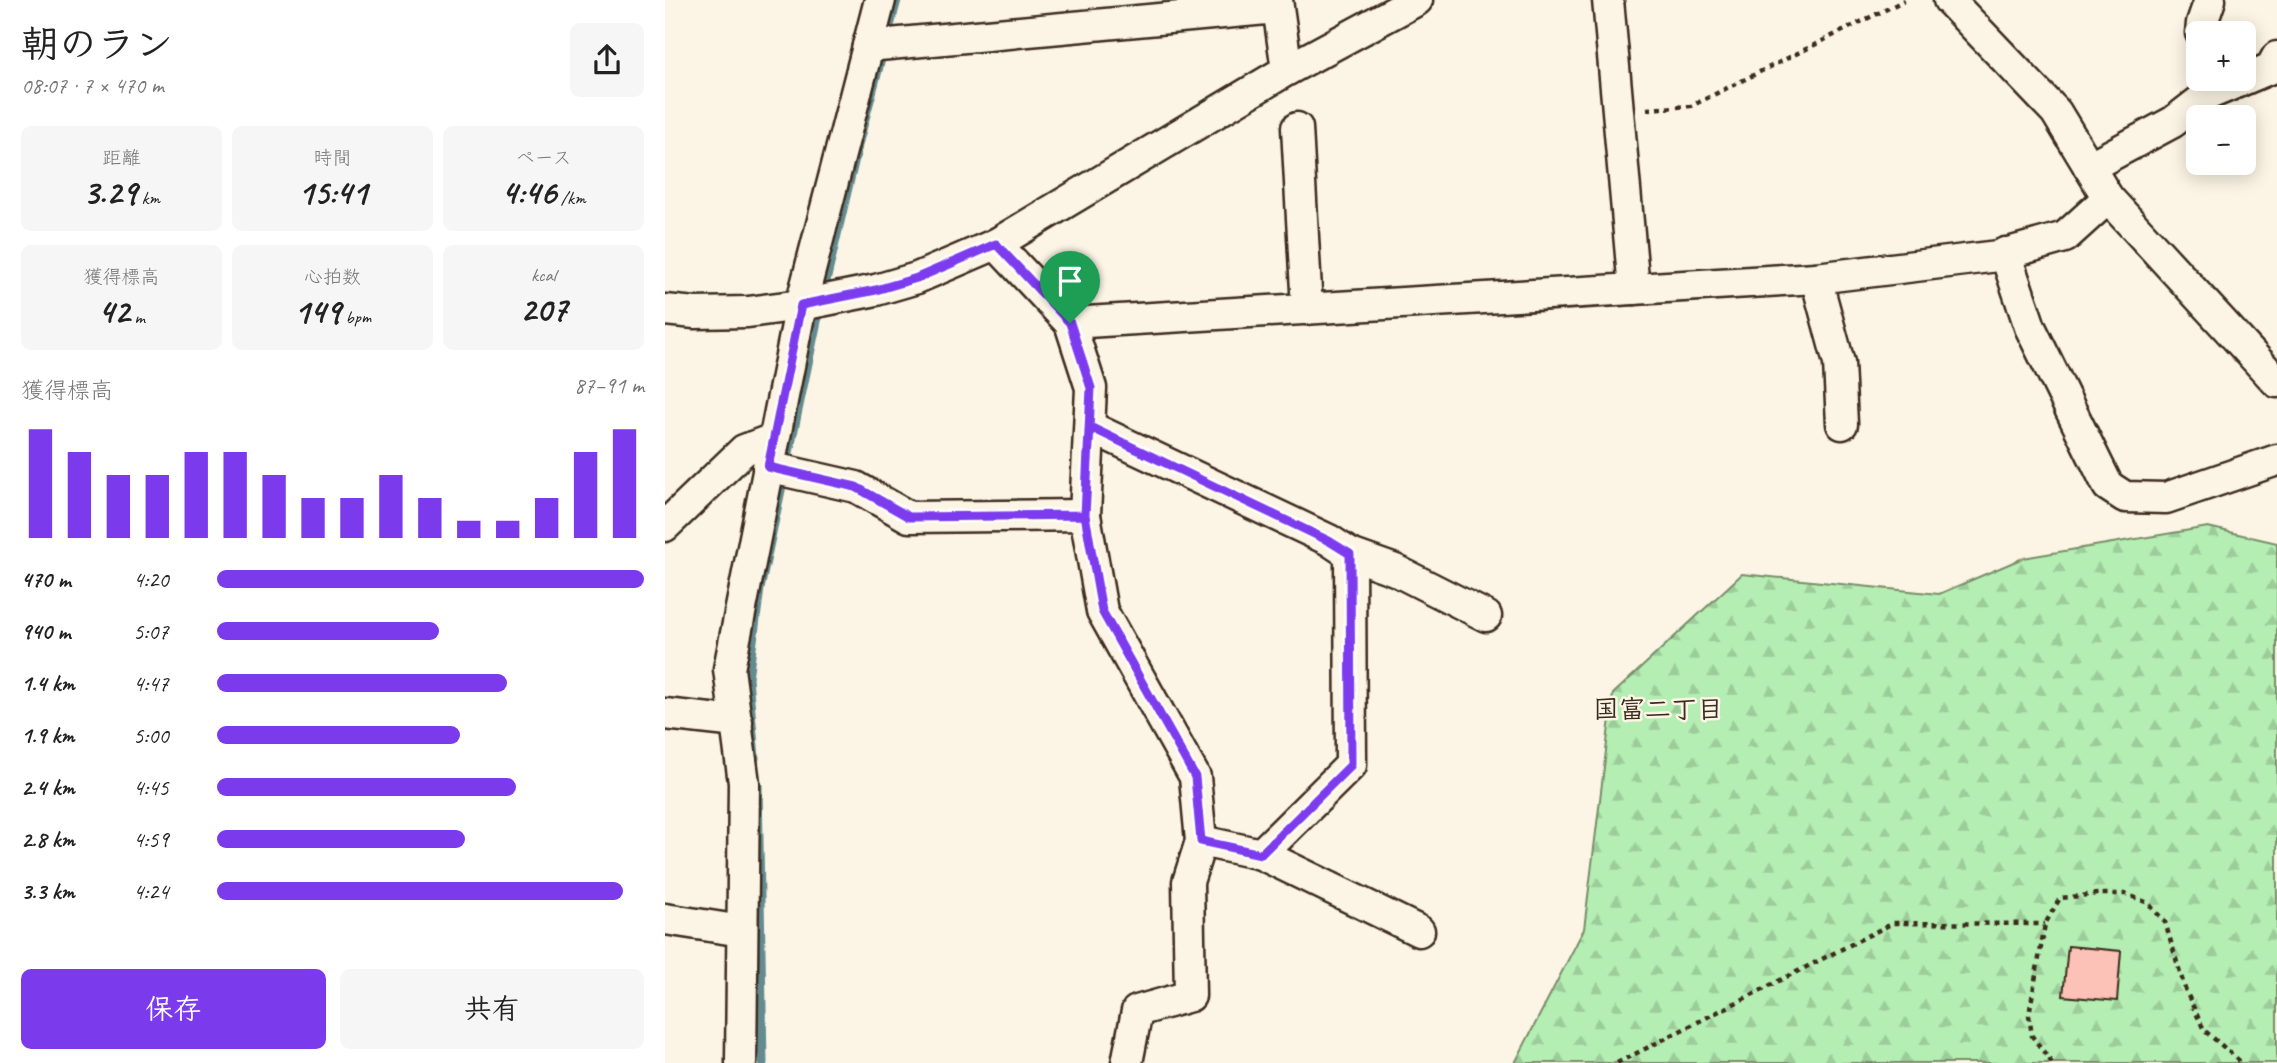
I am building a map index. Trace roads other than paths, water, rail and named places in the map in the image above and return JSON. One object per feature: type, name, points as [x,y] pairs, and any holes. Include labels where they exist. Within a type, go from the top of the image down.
[{"type":"street","points":[[741,1063],[744,783],[729,669],[814,302],[880,45],[880,0]]},
{"type":"street","points":[[665,310],[695,313],[747,312],[814,302],[917,278],[996,244],[1287,69],[1417,0]]},
{"type":"street","points":[[1608,0],[1634,289]]},
{"type":"street","points":[[1949,0],[2056,112],[2108,198],[2277,382]]},
{"type":"street","points":[[2204,21],[2210,0]]},
{"type":"street","points":[[880,45],[1277,4],[1287,69]]},
{"type":"street","points":[[2256,72],[2271,68],[2277,57]]},
{"type":"street","points":[[2089,167],[2173,122],[2203,91]]},
{"type":"street","points":[[1297,128],[1307,309]]},
{"type":"street","points":[[1070,323],[1817,278],[2005,253],[2065,237],[2108,198]]},
{"type":"street","points":[[996,244],[1070,323],[1091,388],[1085,515],[1102,611],[1195,777],[1201,841],[1188,882],[1190,996],[1137,1012],[1127,1063]]},
{"type":"street","points":[[2005,253],[2030,327],[2108,486],[2125,498],[2166,498],[2277,460]]},
{"type":"street","points":[[1817,278],[1839,363],[1842,424]]},
{"type":"street","points":[[1090,427],[1329,541],[1350,554],[1395,570],[1486,616]]},
{"type":"street","points":[[665,526],[744,450],[856,487],[909,517],[1085,515]]},
{"type":"street","points":[[1261,854],[1351,765],[1350,554]]},
{"type":"street","points":[[665,714],[737,722]]},
{"type":"street","points":[[1201,841],[1261,854],[1419,931]]},
{"type":"street","points":[[665,919],[742,931]]},
{"type":"waterway","points":[[823,294],[860,137],[897,0]]},
{"type":"waterway","points":[[755,758],[748,678],[760,589],[820,307]]},
{"type":"waterway","points":[[758,786],[763,1063]]},
{"type":"district","name":"国富二丁目","points":[[1658,709]]}]
